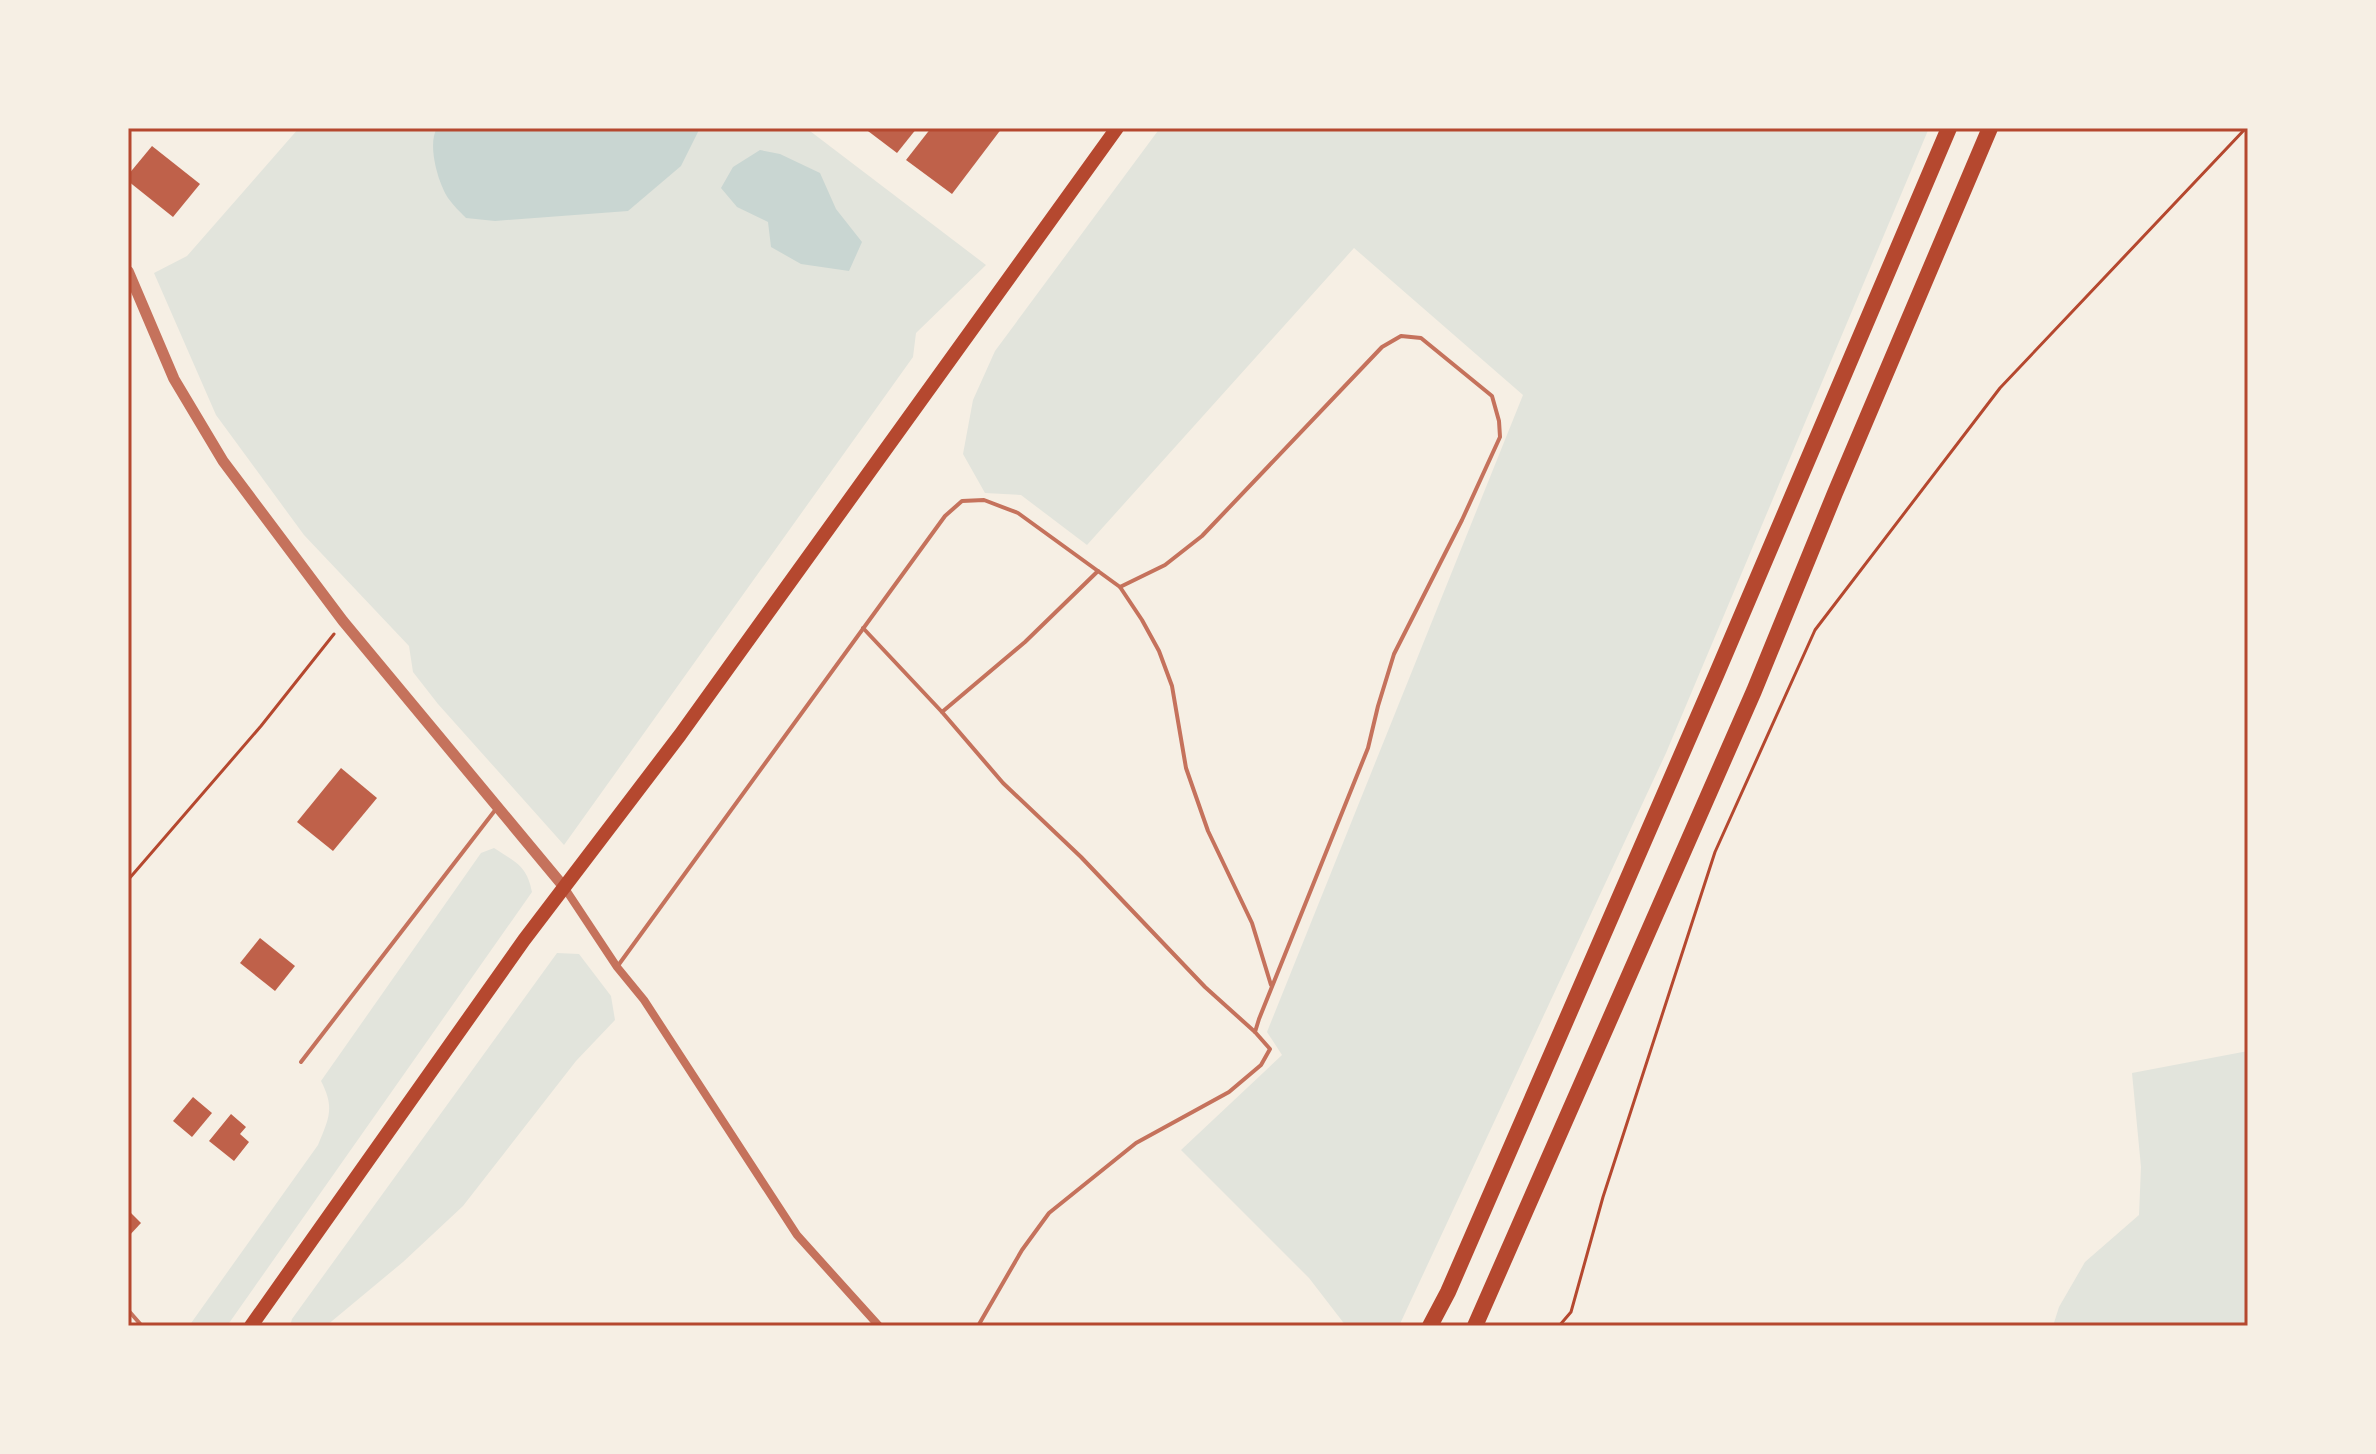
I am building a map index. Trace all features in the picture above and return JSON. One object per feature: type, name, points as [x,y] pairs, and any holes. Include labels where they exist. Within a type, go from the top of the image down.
[{"type":"highway","points":[[1430,1326],[1448,1292],[1710,688],[1949,128]]},
{"type":"highway","points":[[1475,1326],[1754,691],[1990,128]]},
{"type":"main road","points":[[251,1326],[564,887],[680,735],[1117,128]]},
{"type":"street","points":[[128,271],[174,379],[223,461],[343,621],[564,887],[617,967],[644,1000],[797,1235],[879,1326]]},
{"type":"lane","points":[[1120,587],[1165,565],[1202,536],[1382,347],[1401,336],[1421,338],[1492,396],[1500,437],[1394,654],[1368,748],[1255,1032]]},
{"type":"lane","points":[[617,967],[945,516],[962,501],[984,500],[1018,513],[1120,587],[1142,620],[1159,651],[1172,686],[1186,768],[1208,831],[1252,923],[1272,987]]},
{"type":"lane","points":[[942,712],[1025,642],[1098,571]]},
{"type":"lane","points":[[863,628],[1003,783],[1081,857],[1205,987],[1270,1049],[1261,1065],[1229,1092],[1136,1143],[1049,1213],[1022,1250],[978,1326]]},
{"type":"lane","points":[[301,1062],[498,807]]},
{"type":"lane","points":[[128,1310],[142,1326]]},
{"type":"path","points":[[1559,1326],[1571,1312],[1603,1197],[1715,852],[1815,630],[2000,388],[2246,128]]},
{"type":"path","points":[[128,880],[261,726],[343,621]]},
{"type":"shaded area","points":[[299,128],[806,128],[986,265],[916,333],[913,357],[564,845],[438,704],[413,672],[409,646],[304,535],[216,415],[154,273],[187,256]]},
{"type":"shaded area","points":[[437,128],[700,128],[681,166],[628,211],[495,221],[466,218],[448,198],[435,163],[433,144]]},
{"type":"shaded area","points":[[1160,128],[1929,128],[1666,753],[1399,1326],[1346,1326],[1309,1278],[1181,1150],[1282,1055],[1267,1032],[1523,395],[1354,248],[1087,545],[1021,495],[985,493],[963,454],[973,400],[995,351]]},
{"type":"shaded area","points":[[760,150],[780,154],[820,173],[836,209],[862,242],[849,271],[801,264],[771,247],[768,222],[737,207],[721,188],[733,167]]},
{"type":"shaded area","points":[[494,848],[523,870],[532,892],[227,1326],[189,1326],[318,1145],[329,1113],[328,1099],[321,1081],[481,853]]},
{"type":"shaded area","points":[[557,953],[579,954],[611,996],[615,1020],[576,1061],[463,1206],[403,1262],[326,1326],[290,1326],[292,1319]]},
{"type":"shaded area","points":[[2248,1051],[2248,1326],[2053,1326],[2059,1307],[2085,1262],[2139,1215],[2141,1167],[2132,1073]]},
{"type":"building","points":[[864,128],[917,128],[897,153]]},
{"type":"building","points":[[931,128],[1002,128],[952,194],[906,160]]},
{"type":"building","points":[[152,146],[200,184],[173,217],[128,181],[128,175]]},
{"type":"building","points":[[341,768],[377,798],[333,851],[297,822]]},
{"type":"building","points":[[260,938],[295,966],[275,991],[240,963]]},
{"type":"building","points":[[193,1097],[212,1113],[192,1137],[173,1121]]},
{"type":"building","points":[[231,1114],[246,1127],[240,1134],[249,1142],[234,1161],[209,1141]]},
{"type":"building","points":[[128,1210],[141,1223],[128,1237]]}]
